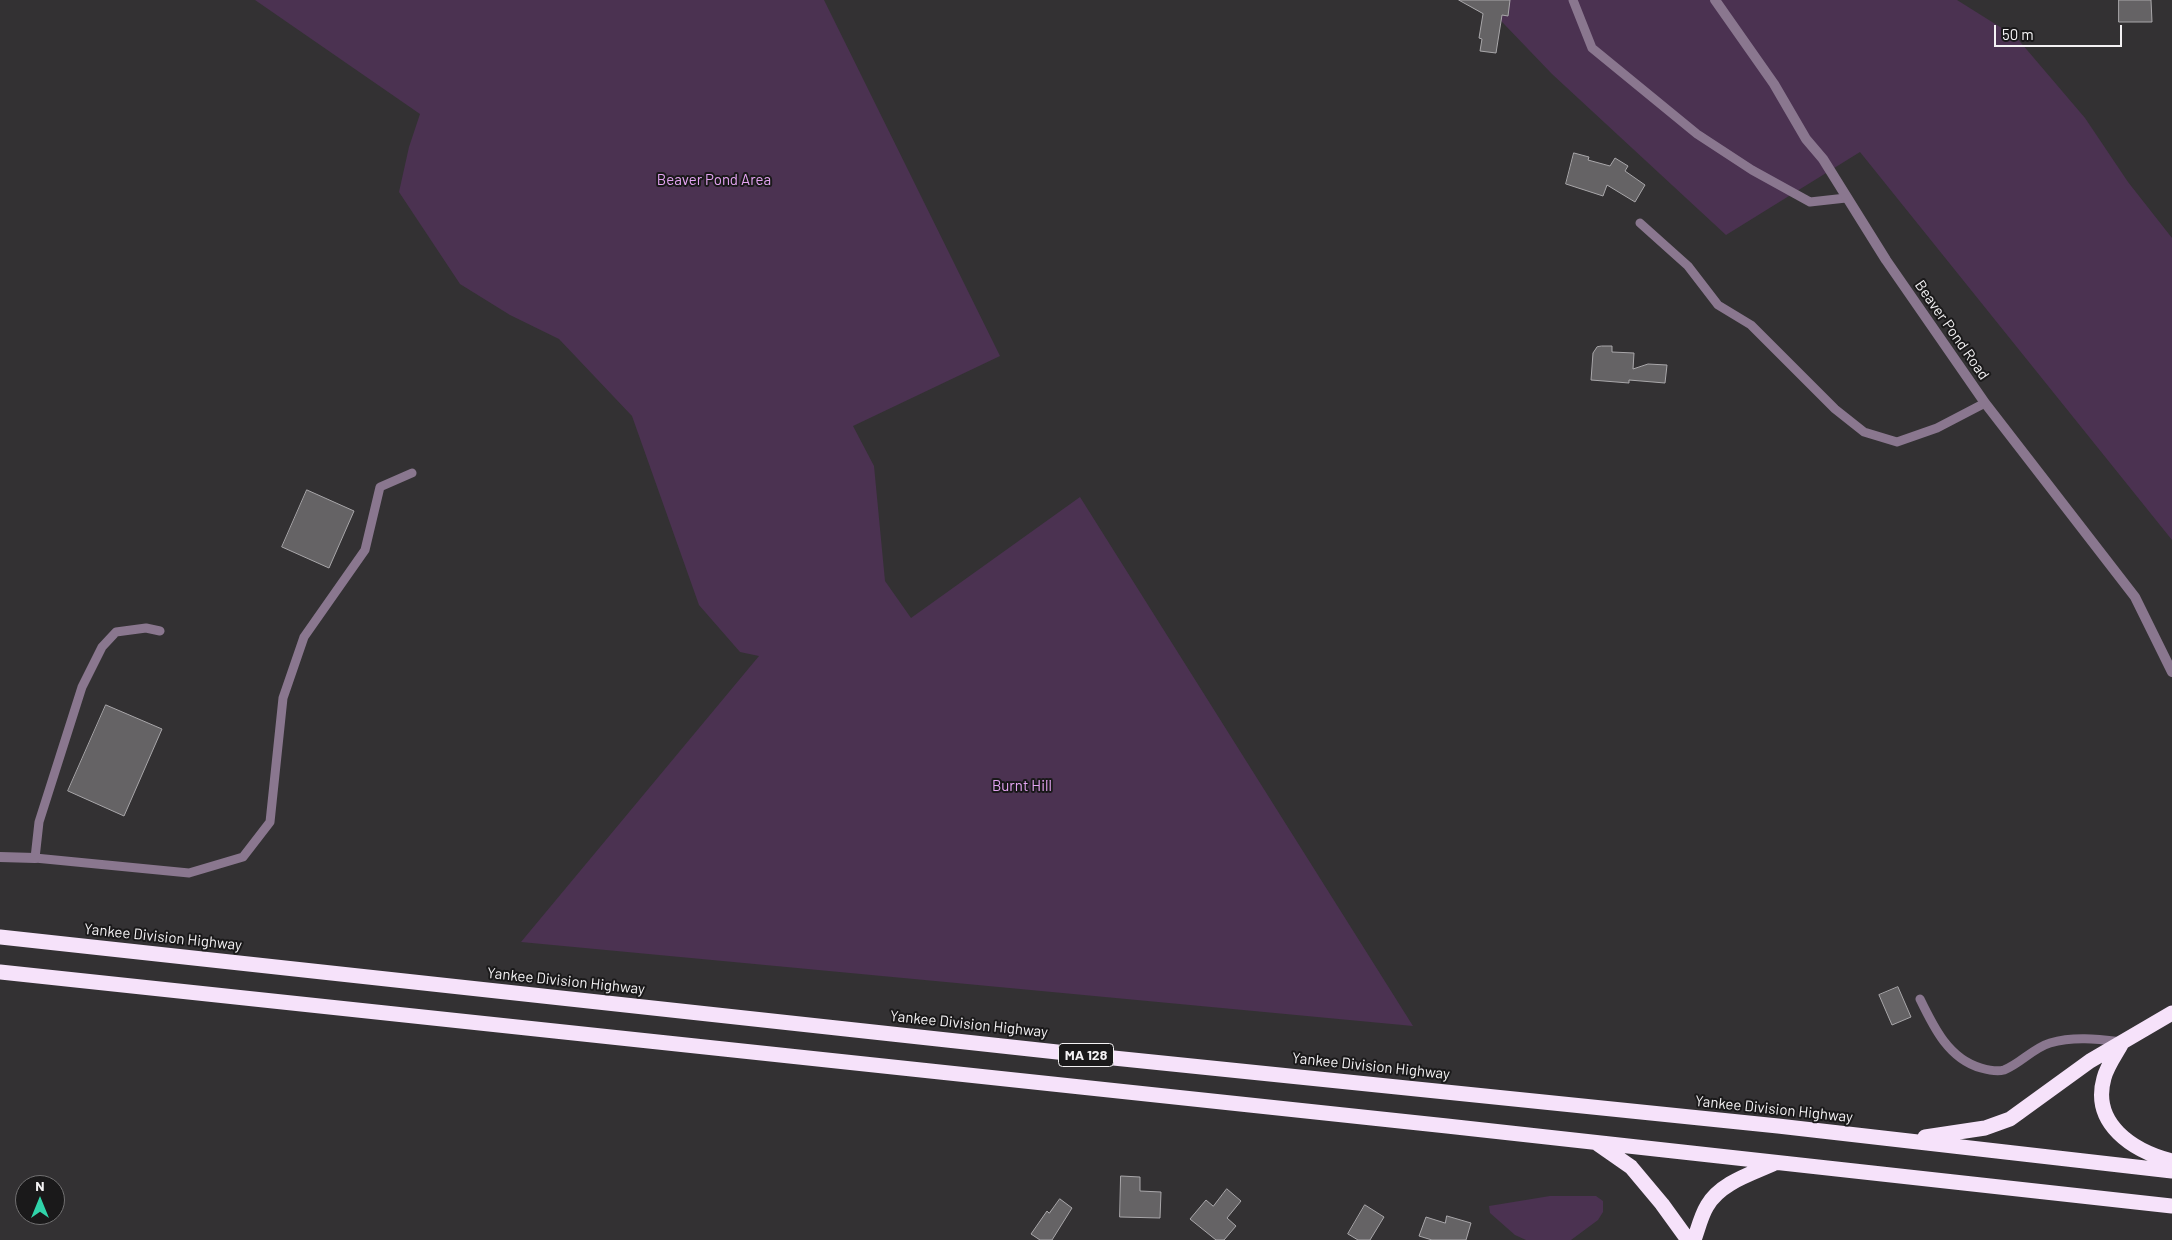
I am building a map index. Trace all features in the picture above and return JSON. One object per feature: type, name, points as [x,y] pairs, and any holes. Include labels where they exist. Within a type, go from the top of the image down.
[{"type":"highway","name":"Yankee Division Highway","points":[[0,937],[1084,1055],[1891,1139],[2172,1171]]},
{"type":"highway","name":"MA 128","points":[[0,972],[2172,1206]]},
{"type":"highway","points":[[1891,1139],[1944,1135],[1985,1128],[2010,1119],[2090,1062],[2172,1013]]},
{"type":"highway","points":[[2122,1042],[2104,1077],[2102,1098],[2105,1118],[2121,1136],[2142,1150],[2172,1161]]},
{"type":"highway","points":[[1597,1143],[1631,1167],[1662,1204],[1688,1240]]},
{"type":"highway","points":[[1694,1240],[1707,1206],[1722,1190],[1743,1177],[1776,1164]]},
{"type":"street","name":"Beaver Pond Road","points":[[1715,0],[1774,84],[1806,139],[1823,159],[1886,260],[1985,404],[2135,597],[2172,672]]},
{"type":"street","points":[[0,857],[35,858]]},
{"type":"lane","points":[[1573,0],[1592,48],[1697,134],[1752,170],[1810,202],[1846,198]]},
{"type":"lane","points":[[1640,223],[1688,266],[1718,305],[1751,325],[1835,409],[1864,432],[1897,442],[1937,428],[1985,404]]},
{"type":"lane","points":[[160,631],[146,628],[116,632],[102,647],[82,687],[62,744],[39,822],[35,858],[189,874],[243,857],[270,822],[283,698],[304,637],[365,550],[380,486],[412,474]]},
{"type":"lane","points":[[1920,999],[1934,1029],[1957,1057],[1972,1066],[1988,1070],[2003,1070],[2047,1044],[2068,1038],[2122,1042]]},
{"type":"green space","name":"Burnt Hill","points":[[255,0],[824,0],[1000,356],[853,426],[874,466],[885,581],[911,618],[1080,497],[1413,1026],[521,942],[759,656],[740,652],[699,605],[632,416],[559,339],[510,315],[460,284],[399,192],[409,147],[420,114]]},
{"type":"green space","points":[[1481,0],[1957,0],[2016,37],[2085,118],[2128,182],[2172,238],[2172,540],[1860,152],[1726,235],[1552,74]]},
{"type":"green space","points":[[1550,1196],[1596,1196],[1603,1201],[1603,1212],[1598,1220],[1571,1240],[1526,1240],[1515,1235],[1490,1213],[1489,1206]]},
{"type":"building","points":[[1459,0],[1510,0],[1508,16],[1502,15],[1496,53],[1480,51],[1482,39],[1479,38],[1483,14]]},
{"type":"building","points":[[2119,0],[2151,0],[2152,22],[2119,22]]},
{"type":"building","points":[[1574,153],[1589,157],[1588,160],[1610,166],[1615,158],[1628,166],[1625,171],[1645,185],[1635,202],[1607,185],[1603,196],[1566,184]]},
{"type":"building","points":[[1612,346],[1612,352],[1634,353],[1633,369],[1648,364],[1667,365],[1665,383],[1629,380],[1629,383],[1591,380],[1593,353],[1597,347]]},
{"type":"building","points":[[307,490],[354,511],[329,568],[282,547]]},
{"type":"building","points":[[106,705],[162,729],[124,816],[68,791]]},
{"type":"building","points":[[1898,987],[1911,1017],[1892,1025],[1879,995]]},
{"type":"building","points":[[1121,1176],[1140,1177],[1140,1191],[1161,1192],[1160,1218],[1120,1217]]},
{"type":"building","points":[[1227,1189],[1241,1201],[1227,1218],[1236,1226],[1224,1240],[1216,1240],[1190,1219],[1206,1200],[1213,1206]]},
{"type":"building","points":[[1060,1199],[1072,1208],[1052,1240],[1040,1240],[1031,1234],[1047,1211],[1049,1213]]},
{"type":"building","points":[[1365,1205],[1384,1217],[1370,1240],[1358,1240],[1348,1234]]},
{"type":"building","points":[[1447,1216],[1471,1223],[1466,1240],[1432,1240],[1419,1236],[1426,1217],[1445,1223]]},
{"type":"park label","name":"Beaver Pond Area","points":[[714,180]]}]
